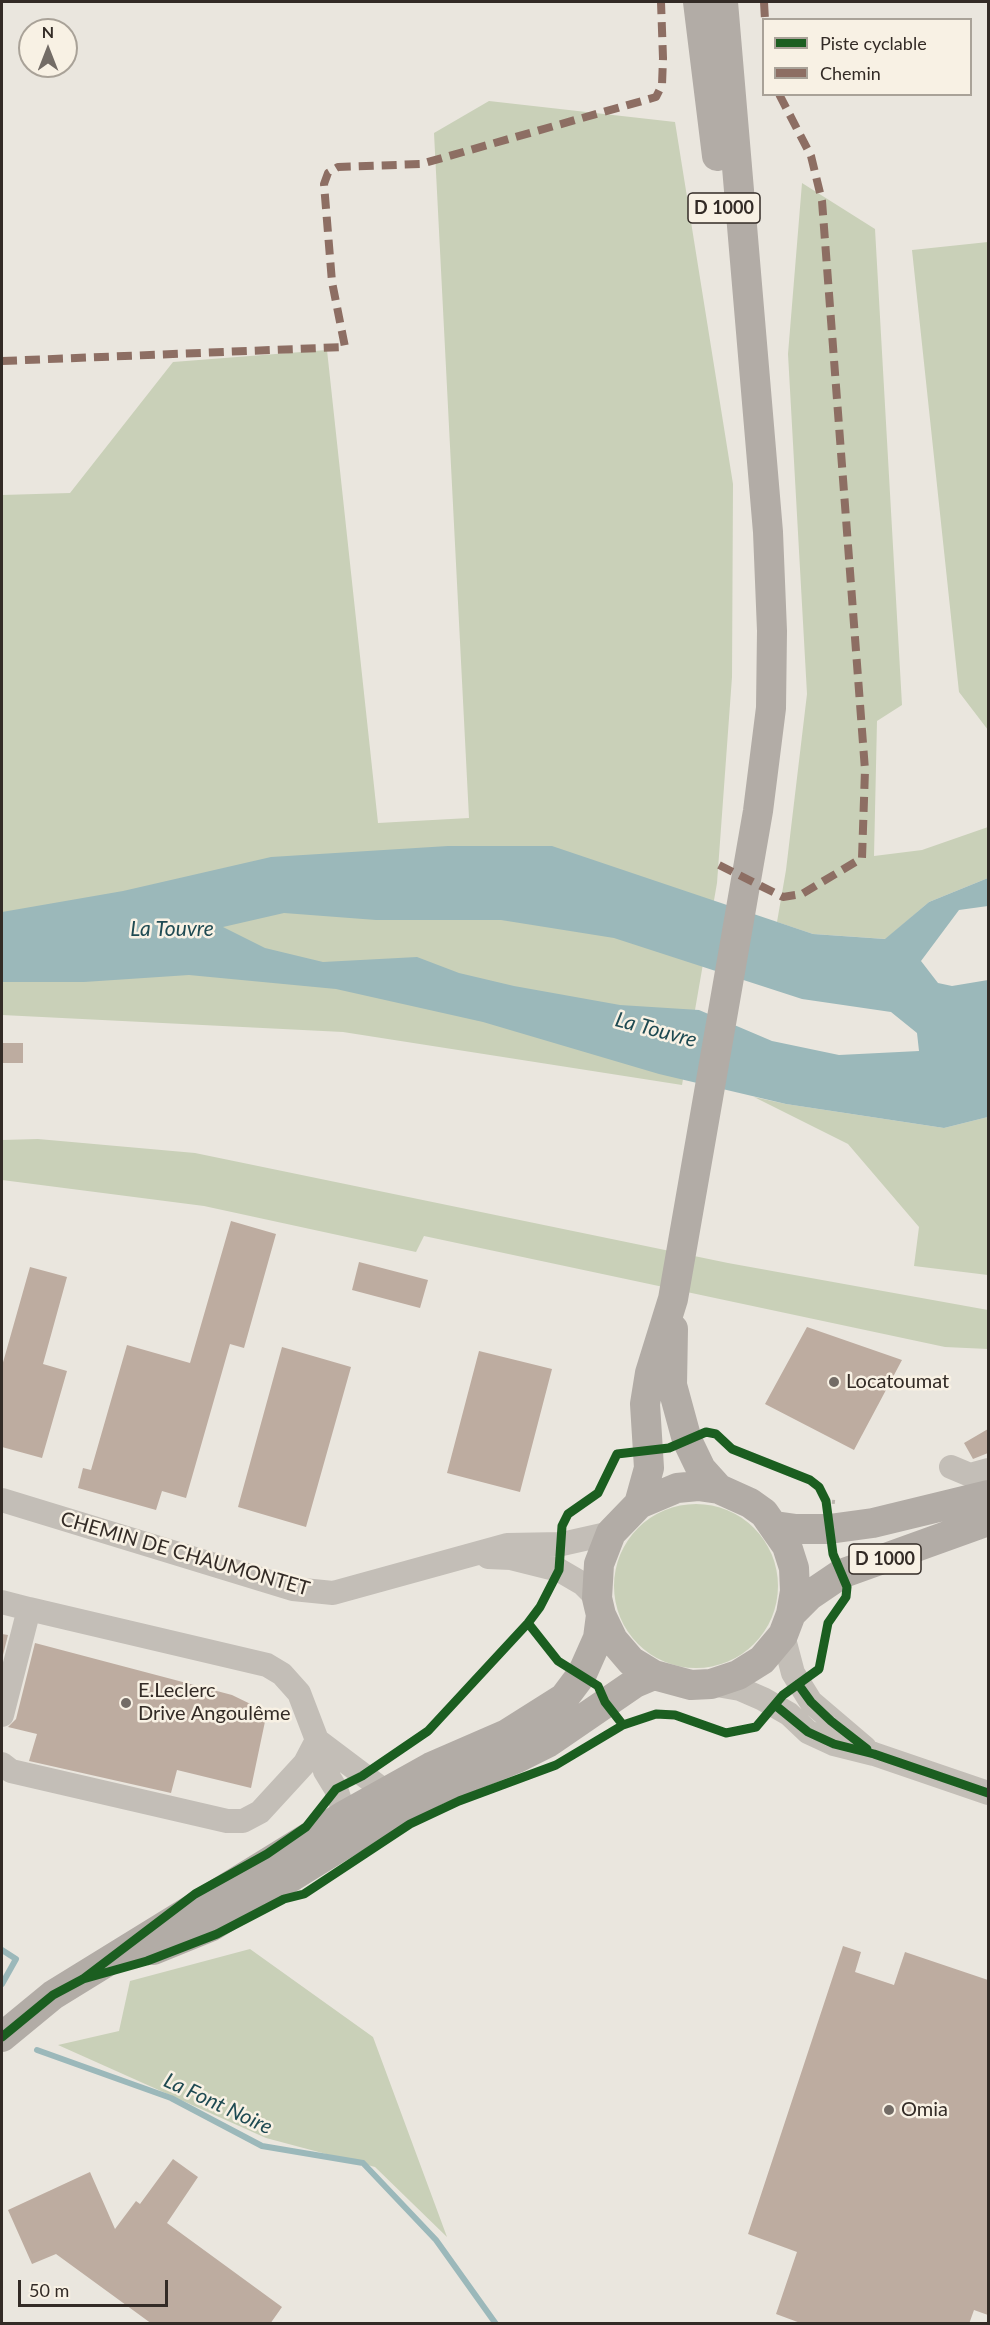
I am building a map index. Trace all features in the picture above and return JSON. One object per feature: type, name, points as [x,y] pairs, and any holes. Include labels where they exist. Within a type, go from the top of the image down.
[{"type":"main road","name":"D 1000","points":[[698,2],[730,259],[756,414]]},
{"type":"main road","name":"D 1000","points":[[639,1504],[649,1468],[645,1404],[650,1372],[673,1299],[758,811],[771,708],[772,631],[768,532],[756,414],[723,2]]},
{"type":"main road","name":"D 1000","points":[[673,1299],[672,1385],[687,1440],[701,1469],[719,1489]]},
{"type":"main road","points":[[2,2037],[53,1995],[83,1979],[345,1815],[431,1767],[507,1734],[564,1698],[592,1656],[599,1606],[599,1564],[611,1533],[639,1504],[677,1488],[698,1486],[719,1489],[750,1503],[775,1526],[787,1546],[794,1568],[795,1591],[787,1624],[762,1660],[738,1675],[711,1684],[691,1685],[654,1675],[631,1661],[613,1640],[599,1606]]},
{"type":"main road","name":"D 1000","points":[[775,1526],[796,1529],[829,1528],[873,1523],[988,1496]]},
{"type":"main road","name":"D 1000","points":[[787,1624],[810,1594],[841,1574],[988,1521]]},
{"type":"main road","points":[[83,1979],[212,1926],[375,1825],[437,1790],[517,1758],[549,1742],[635,1683],[654,1675]]},
{"type":"street","points":[[951,1467],[969,1475],[988,1470]]},
{"type":"street","name":"CHEMIN DE CHAUMONTET","points":[[2,1500],[293,1588],[333,1593],[507,1545],[562,1544],[611,1533]]},
{"type":"street","name":"CHEMIN DE CHAUMONTET","points":[[473,1556],[511,1558],[559,1570],[583,1584],[599,1606]]},
{"type":"street","points":[[2,1602],[267,1665],[282,1674],[299,1693],[317,1740],[325,1771],[336,1789],[345,1815]]},
{"type":"street","points":[[2,1715],[30,1609]]},
{"type":"street","points":[[787,1624],[793,1673],[811,1702],[852,1739],[874,1754]]},
{"type":"street","points":[[711,1684],[740,1689],[775,1705],[817,1736],[834,1744],[874,1754],[988,1794]]},
{"type":"street","points":[[317,1740],[386,1792]]},
{"type":"street","points":[[2,1764],[11,1771],[227,1821],[243,1821],[260,1812],[305,1763],[317,1740]]},
{"type":"path","points":[[822,1494],[826,1501],[829,1528]]},
{"type":"green space","points":[[489,101],[675,122],[733,484],[732,677],[717,883],[682,1085],[343,1032],[2,1015],[2,495],[70,493],[173,362],[327,350],[378,823],[469,818],[434,133]]},
{"type":"green space","points":[[802,183],[875,229],[902,705],[877,721],[874,856],[922,850],[988,827],[988,878],[929,902],[886,939],[813,934],[777,922],[786,870],[807,694],[788,354]]},
{"type":"green space","points":[[988,242],[988,730],[959,692],[912,250]]},
{"type":"green space","points":[[754,1097],[944,1128],[988,1117],[988,1275],[914,1266],[919,1227],[848,1144]]},
{"type":"green space","points":[[38,1139],[195,1153],[728,1263],[988,1310],[988,1349],[945,1347],[424,1236],[416,1252],[204,1206],[2,1180],[2,1140]]},
{"type":"green space","points":[[696,1504],[712,1505],[727,1510],[754,1528],[772,1555],[777,1570],[777,1602],[772,1617],[754,1644],[727,1662],[712,1667],[696,1668],[680,1667],[665,1662],[638,1644],[620,1617],[615,1602],[614,1586],[615,1570],[620,1555],[638,1528],[665,1510],[680,1505]]},
{"type":"green space","points":[[250,1949],[373,2037],[447,2237],[375,2167],[266,2138],[58,2045],[119,2031],[130,1981]]},
{"type":"water","name":"La Touvre","points":[[448,846],[552,846],[813,934],[885,939],[929,902],[988,878],[988,906],[959,910],[921,961],[938,983],[952,986],[988,980],[988,1117],[944,1128],[786,1104],[659,1074],[483,1022],[336,989],[189,975],[84,982],[2,982],[2,912],[123,891],[271,857]],"holes":[[[284,913],[376,920],[501,920],[614,938],[802,999],[891,1012],[917,1033],[919,1051],[839,1055],[772,1041],[699,1010],[620,1005],[514,986],[459,973],[417,957],[323,962],[265,948],[223,927]]]},
{"type":"building","points":[[2,1043],[23,1043],[23,1063],[2,1063]]},
{"type":"building","points":[[231,1221],[276,1234],[244,1348],[230,1344],[186,1498],[162,1491],[156,1510],[78,1488],[83,1468],[91,1470],[127,1345],[190,1363]]},
{"type":"building","points":[[359,1262],[428,1280],[420,1308],[352,1290]]},
{"type":"building","points":[[30,1267],[67,1277],[43,1364],[67,1371],[42,1458],[2,1447],[2,1366]]},
{"type":"building","name":"Locatoumat","points":[[807,1327],[902,1360],[854,1450],[765,1404]]},
{"type":"building","points":[[282,1347],[351,1367],[306,1527],[238,1507]]},
{"type":"building","points":[[479,1351],[552,1369],[520,1492],[447,1473]]},
{"type":"building","points":[[988,1429],[988,1453],[973,1459],[964,1443]]},
{"type":"building","points":[[2,1634],[8,1635],[2,1659]]},
{"type":"building","name":"E.Leclerc Drive Angoulême","points":[[35,1643],[232,1695],[267,1712],[251,1788],[177,1770],[171,1793],[29,1761],[37,1734],[8,1727],[16,1719]]},
{"type":"building","name":"Omia","points":[[843,1946],[861,1952],[855,1972],[894,1985],[905,1952],[988,1980],[988,2315],[974,2310],[969,2324],[803,2324],[776,2314],[797,2252],[748,2234]]},
{"type":"building","points":[[173,2159],[198,2177],[167,2223],[282,2307],[270,2324],[152,2324],[56,2254],[32,2264],[8,2210],[90,2172],[115,2229],[136,2201],[140,2204]]},
{"type":"waterway","name":"La Font Noire","points":[[2,1950],[16,1959],[2,1984]]},
{"type":"waterway","name":"La Font Noire","points":[[37,2050],[171,2098],[262,2146],[363,2163],[436,2240],[496,2324]]},
{"type":"marked path","points":[[2,361],[345,347],[332,282],[324,184],[328,173],[338,167],[421,164],[656,97],[662,85],[661,2]]},
{"type":"marked path","points":[[764,2],[765,18]]},
{"type":"marked path","points":[[719,865],[783,897],[802,894],[862,858],[865,770],[822,201],[811,156],[780,96]]},
{"type":"cycle path","points":[[2,2037],[53,1995],[83,1979],[195,1894],[267,1854],[306,1827],[336,1789],[362,1776],[428,1731],[528,1623],[540,1607],[559,1570],[562,1526],[568,1514],[598,1493],[617,1454],[669,1448],[706,1432],[716,1434],[732,1449],[810,1480],[819,1487],[826,1501],[833,1554],[847,1587],[846,1597],[828,1623],[819,1669],[783,1695],[756,1727],[726,1733],[675,1715],[656,1714],[623,1725],[556,1765],[459,1801],[410,1824],[304,1894],[284,1899],[217,1934],[147,1961],[83,1979]]},
{"type":"cycle path","points":[[528,1623],[558,1661],[598,1686],[605,1702],[623,1725]]},
{"type":"cycle path","points":[[798,1684],[811,1702],[831,1721],[867,1749]]},
{"type":"cycle path","points":[[775,1705],[808,1732],[834,1744],[874,1754],[988,1793]]},
{"type":"place","name":"Locatoumat","points":[[834,1382]]},
{"type":"place","name":"E.Leclerc Drive Angoulême","points":[[126,1703]]},
{"type":"place","name":"Omia","points":[[889,2110]]}]
